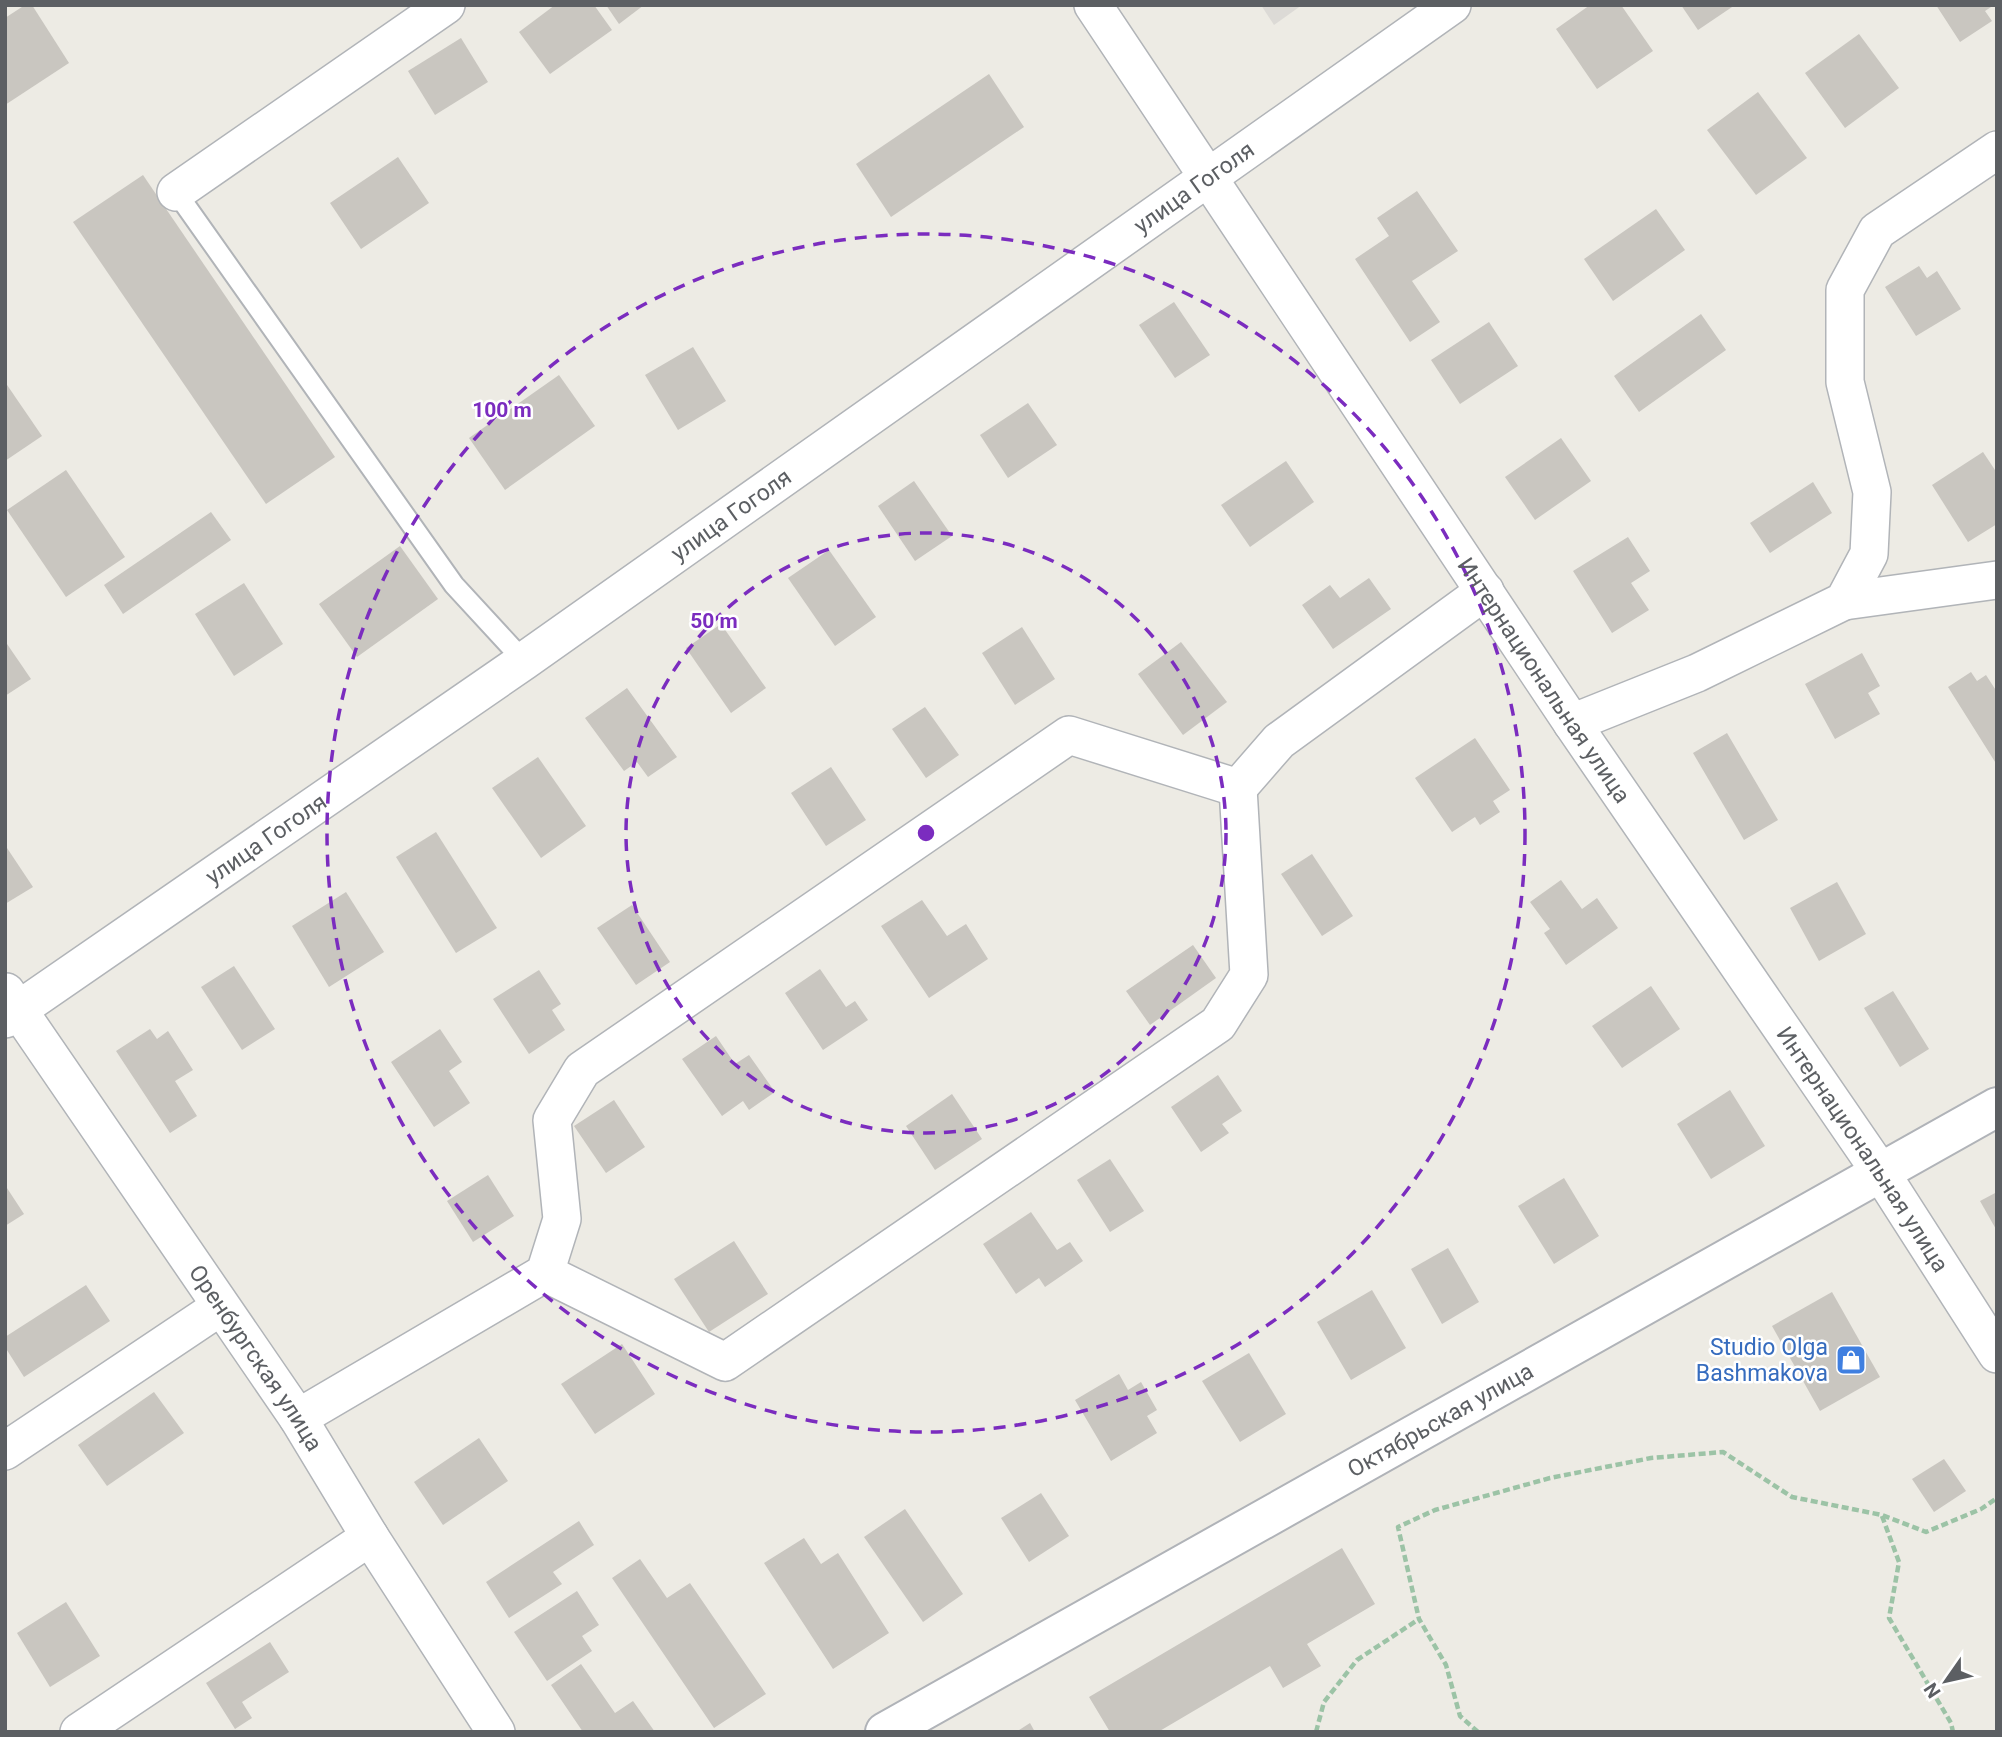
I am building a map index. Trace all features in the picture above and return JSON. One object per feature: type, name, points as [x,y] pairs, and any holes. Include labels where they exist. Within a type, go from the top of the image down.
[{"type":"street","points":[[176,192],[446,5]]},
{"type":"street","name":"Интернациональная улица","points":[[1093,5],[1572,723],[1881,1173],[1997,1354]]},
{"type":"street","name":"улица Гоголя","points":[[10,1007],[524,661],[1452,5]]},
{"type":"street","points":[[1844,601],[1869,554],[1872,492],[1845,382],[1845,290],[1877,231],[1997,150]]},
{"type":"street","points":[[1572,723],[1697,673],[1844,601],[1997,580]]},
{"type":"street","points":[[545,1273],[725,1362],[1219,1024],[1249,975],[1238,788],[1279,741],[1485,591]]},
{"type":"street","points":[[298,1418],[545,1273],[562,1220],[552,1120],[582,1070],[1069,735],[1238,788]]},
{"type":"street","name":"Оренбургская улица","points":[[10,1007],[298,1418],[370,1537],[496,1732]]},
{"type":"street","name":"Октябрьская улица","points":[[885,1732],[1997,1107]]},
{"type":"street","points":[[5,1451],[220,1307]]},
{"type":"street","points":[[79,1732],[370,1537]]},
{"type":"lane","points":[[176,192],[454,585],[524,661]]},
{"type":"path","points":[[1478,1732],[1460,1716],[1446,1665],[1419,1619],[1398,1527],[1435,1510],[1550,1478],[1651,1458],[1723,1452],[1792,1497],[1882,1515],[1926,1532],[1982,1509],[1997,1498]]},
{"type":"path","points":[[1882,1515],[1899,1562],[1889,1618],[1951,1723],[1953,1732]]},
{"type":"path","points":[[1316,1732],[1324,1702],[1357,1660],[1419,1619]]},
{"type":"shaded area","points":[[1261,5],[1302,5],[1274,25]]},
{"type":"building","points":[[25,5],[32,5],[69,63],[5,105],[5,18]]},
{"type":"building","points":[[555,5],[594,5],[612,30],[550,74],[519,32]]},
{"type":"building","points":[[606,5],[644,5],[619,24]]},
{"type":"building","points":[[1590,5],[1621,5],[1653,51],[1597,89],[1556,29]]},
{"type":"building","points":[[1681,5],[1735,5],[1698,30]]},
{"type":"building","points":[[1936,5],[1994,5],[1985,11],[1992,21],[1960,42]]},
{"type":"building","points":[[1859,34],[1899,88],[1845,128],[1805,73]]},
{"type":"building","points":[[461,38],[488,82],[435,115],[408,71]]},
{"type":"building","points":[[989,74],[1024,127],[891,217],[856,164]]},
{"type":"building","points":[[1758,92],[1807,158],[1756,195],[1707,130]]},
{"type":"building","points":[[398,157],[429,203],[361,249],[330,203]]},
{"type":"building","points":[[143,175],[335,457],[266,504],[73,222]]},
{"type":"building","points":[[1417,191],[1458,251],[1412,281],[1440,322],[1410,342],[1355,259],[1389,236],[1377,218]]},
{"type":"building","points":[[1656,209],[1685,250],[1613,301],[1584,259]]},
{"type":"building","points":[[1919,266],[1927,278],[1937,271],[1961,309],[1916,336],[1885,287]]},
{"type":"building","points":[[1174,302],[1210,355],[1175,378],[1139,325]]},
{"type":"building","points":[[1701,314],[1726,350],[1639,412],[1614,376]]},
{"type":"building","points":[[1489,322],[1518,366],[1460,404],[1431,360]]},
{"type":"building","points":[[693,347],[726,401],[678,430],[645,375]]},
{"type":"building","points":[[559,375],[595,426],[505,490],[469,438]]},
{"type":"building","points":[[5,382],[42,436],[5,461]]},
{"type":"building","points":[[1028,403],[1057,445],[1008,478],[980,435]]},
{"type":"building","points":[[1561,438],[1591,481],[1535,520],[1505,477]]},
{"type":"building","points":[[1983,452],[1997,473],[1997,524],[1968,542],[1932,485]]},
{"type":"building","points":[[1286,461],[1314,502],[1250,547],[1221,505]]},
{"type":"building","points":[[66,470],[125,557],[66,597],[7,510]]},
{"type":"building","points":[[914,481],[952,536],[915,561],[878,506]]},
{"type":"building","points":[[1813,482],[1832,513],[1770,553],[1750,523]]},
{"type":"building","points":[[211,512],[231,540],[123,614],[104,585]]},
{"type":"building","points":[[1628,537],[1650,571],[1631,583],[1649,610],[1612,633],[1573,571]]},
{"type":"building","points":[[400,546],[438,599],[357,657],[319,604]]},
{"type":"building","points":[[829,550],[876,617],[835,646],[788,578]]},
{"type":"building","points":[[1369,578],[1391,609],[1333,649],[1302,605],[1330,585],[1340,598]]},
{"type":"building","points":[[244,583],[283,644],[234,676],[195,614]]},
{"type":"building","points":[[721,624],[766,688],[731,713],[686,648]]},
{"type":"building","points":[[1022,627],[1055,679],[1015,705],[982,653]]},
{"type":"building","points":[[5,641],[31,679],[5,696]]},
{"type":"building","points":[[1181,642],[1227,702],[1183,735],[1138,674]]},
{"type":"building","points":[[1862,653],[1880,686],[1868,693],[1880,714],[1835,739],[1805,684]]},
{"type":"building","points":[[1971,672],[1977,681],[1986,675],[1997,692],[1997,765],[1948,687]]},
{"type":"building","points":[[627,688],[677,757],[648,777],[637,762],[624,771],[585,718]]},
{"type":"building","points":[[925,707],[959,755],[926,778],[892,729]]},
{"type":"building","points":[[1727,733],[1778,820],[1744,840],[1693,753]]},
{"type":"building","points":[[1475,738],[1510,790],[1493,801],[1500,812],[1480,825],[1475,817],[1452,832],[1415,778]]},
{"type":"building","points":[[538,757],[586,826],[541,858],[492,788]]},
{"type":"building","points":[[831,767],[866,820],[826,846],[791,793]]},
{"type":"building","points":[[436,832],[497,928],[456,953],[396,857]]},
{"type":"building","points":[[5,845],[33,887],[5,904]]},
{"type":"building","points":[[1312,854],[1353,916],[1322,936],[1281,874]]},
{"type":"building","points":[[1561,880],[1582,909],[1597,898],[1618,928],[1566,965],[1544,933],[1550,929],[1530,902]]},
{"type":"building","points":[[1837,882],[1866,934],[1819,961],[1790,908]]},
{"type":"building","points":[[346,892],[384,952],[329,987],[292,926]]},
{"type":"building","points":[[922,900],[947,936],[966,924],[988,959],[929,998],[881,926]]},
{"type":"building","points":[[632,905],[670,962],[636,985],[597,928]]},
{"type":"building","points":[[1193,945],[1216,978],[1150,1025],[1126,991]]},
{"type":"building","points":[[234,966],[275,1029],[242,1050],[201,987]]},
{"type":"building","points":[[820,969],[846,1007],[855,1001],[868,1020],[823,1050],[785,993]]},
{"type":"building","points":[[539,970],[561,1004],[552,1010],[565,1030],[529,1054],[493,999]]},
{"type":"building","points":[[1651,986],[1680,1029],[1622,1068],[1592,1026]]},
{"type":"building","points":[[1893,991],[1929,1049],[1900,1067],[1864,1008]]},
{"type":"building","points":[[150,1029],[157,1039],[168,1031],[193,1070],[175,1081],[197,1116],[170,1133],[116,1051]]},
{"type":"building","points":[[440,1029],[462,1062],[449,1071],[470,1103],[434,1127],[391,1062]]},
{"type":"building","points":[[716,1036],[735,1064],[749,1055],[775,1092],[749,1110],[743,1101],[722,1116],[682,1059]]},
{"type":"building","points":[[1218,1075],[1242,1111],[1222,1124],[1229,1133],[1201,1152],[1171,1107]]},
{"type":"building","points":[[1730,1090],[1765,1146],[1711,1179],[1677,1124]]},
{"type":"building","points":[[952,1094],[982,1139],[935,1170],[906,1126]]},
{"type":"building","points":[[614,1100],[645,1147],[606,1173],[574,1126]]},
{"type":"building","points":[[1110,1159],[1144,1211],[1110,1232],[1077,1180]]},
{"type":"building","points":[[488,1175],[514,1216],[473,1242],[447,1201]]},
{"type":"building","points":[[1564,1178],[1599,1236],[1554,1264],[1518,1206]]},
{"type":"building","points":[[5,1185],[24,1214],[5,1226]]},
{"type":"building","points":[[1997,1192],[1997,1231],[1980,1201]]},
{"type":"building","points":[[1031,1212],[1057,1250],[1070,1242],[1083,1261],[1045,1287],[1039,1278],[1016,1294],[983,1244]]},
{"type":"building","points":[[734,1241],[768,1294],[709,1332],[674,1279]]},
{"type":"building","points":[[1448,1248],[1479,1302],[1442,1324],[1411,1269]]},
{"type":"building","points":[[86,1285],[110,1321],[24,1377],[5,1347],[5,1337]]},
{"type":"building","points":[[1372,1290],[1406,1348],[1351,1380],[1317,1322]]},
{"type":"building","points":[[1832,1292],[1880,1377],[1820,1411],[1772,1326]]},
{"type":"building","points":[[622,1344],[655,1394],[595,1434],[561,1384]]},
{"type":"building","points":[[1249,1353],[1286,1414],[1240,1442],[1202,1381]]},
{"type":"building","points":[[1119,1374],[1128,1390],[1141,1382],[1157,1410],[1147,1416],[1157,1433],[1111,1461],[1075,1400]]},
{"type":"building","points":[[154,1392],[184,1433],[107,1486],[78,1445]]},
{"type":"building","points":[[479,1438],[508,1481],[443,1525],[414,1482]]},
{"type":"building","points":[[1944,1459],[1966,1491],[1934,1512],[1912,1479]]},
{"type":"building","points":[[1041,1493],[1069,1536],[1029,1562],[1001,1518]]},
{"type":"building","points":[[905,1509],[963,1594],[923,1622],[864,1537]]},
{"type":"building","points":[[579,1521],[594,1545],[553,1572],[562,1584],[509,1618],[486,1582]]},
{"type":"building","points":[[804,1538],[821,1564],[838,1553],[889,1633],[833,1669],[764,1563]]},
{"type":"building","points":[[1342,1548],[1375,1604],[1307,1644],[1321,1666],[1283,1688],[1270,1666],[1158,1732],[1110,1732],[1089,1697]]},
{"type":"building","points":[[640,1559],[667,1598],[690,1583],[766,1694],[714,1728],[612,1578]]},
{"type":"building","points":[[577,1591],[599,1625],[582,1636],[592,1651],[547,1681],[514,1632]]},
{"type":"building","points":[[66,1602],[100,1656],[50,1687],[17,1633]]},
{"type":"building","points":[[270,1642],[289,1672],[242,1702],[252,1718],[235,1729],[206,1683]]},
{"type":"building","points":[[581,1664],[615,1713],[633,1701],[655,1732],[583,1732],[551,1685]]},
{"type":"building","points":[[1030,1723],[1035,1732],[1016,1732]]},
{"type":"place","name":"Studio Olga Bashmakova","points":[[1851,1360]]}]
